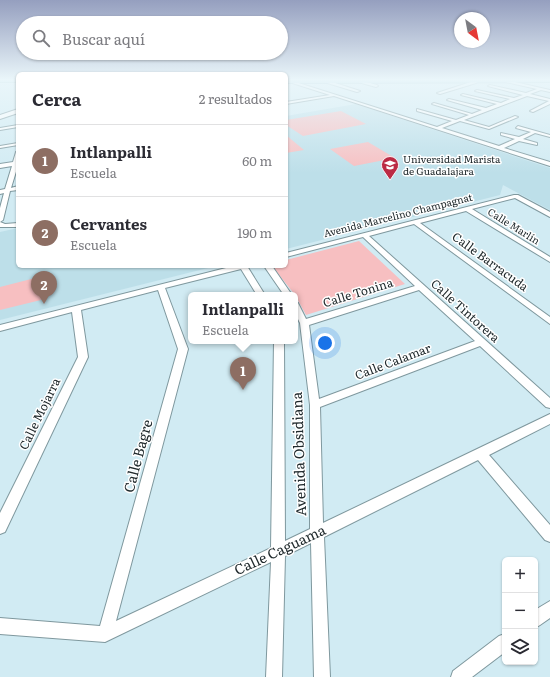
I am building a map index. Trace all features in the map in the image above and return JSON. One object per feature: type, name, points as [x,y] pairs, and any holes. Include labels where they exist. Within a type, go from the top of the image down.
[{"type":"main road","points":[[0,117],[16,111]]},
{"type":"street","points":[[382,111],[550,164]]},
{"type":"street","points":[[420,111],[489,128],[516,117]]},
{"type":"street","points":[[457,111],[473,115]]},
{"type":"street","points":[[438,128],[485,111]]},
{"type":"street","points":[[0,129],[16,126]]},
{"type":"street","points":[[518,127],[550,136]]},
{"type":"street","points":[[499,148],[534,132]]},
{"type":"street","points":[[503,134],[535,144]]},
{"type":"street","points":[[0,147],[16,144]]},
{"type":"street","points":[[0,166],[16,164],[0,220]]},
{"type":"street","points":[[0,192],[16,188]]},
{"type":"street","name":"Avenida Marcelino Champagnat","points":[[288,254],[516,196],[550,215]]},
{"type":"street","name":"Calle Marlín","points":[[468,209],[550,260]]},
{"type":"street","name":"Calle Barracuda","points":[[415,222],[550,321]]},
{"type":"street","points":[[0,224],[8,226],[16,225]]},
{"type":"street","name":"Calle Tintorera","points":[[364,235],[550,404]]},
{"type":"street","points":[[0,328],[235,268]]},
{"type":"street","points":[[244,268],[259,292]]},
{"type":"street","points":[[269,268],[286,292]]},
{"type":"street","name":"Calle Bagre","points":[[105,634],[183,349],[161,287]]},
{"type":"street","name":"Calle Tonina","points":[[304,323],[420,287]]},
{"type":"street","name":"Calle Mojarra","points":[[0,527],[83,357],[76,308]]},
{"type":"street","name":"Avenida Obsidiana","points":[[298,311],[304,323],[315,405],[316,533],[322,677]]},
{"type":"street","name":"Calle Calamar","points":[[315,405],[481,342]]},
{"type":"street","name":"Avenida Obsidiana","points":[[274,677],[278,550],[279,344]]},
{"type":"street","name":"Calle Caguama","points":[[105,634],[550,419]]},
{"type":"street","points":[[480,453],[550,535]]},
{"type":"street","points":[[538,618],[550,608]]},
{"type":"street","points":[[0,626],[105,634]]},
{"type":"street","points":[[459,677],[502,644]]},
{"type":"shaded area","name":"Universidad Marista de Guadalajara","points":[[318,111],[376,111],[550,168],[550,210],[503,185],[500,195],[288,248],[288,116]]},
{"type":"shaded area","points":[[341,111],[366,124],[303,136],[288,126],[288,120]]},
{"type":"shaded area","points":[[288,137],[304,150],[288,153]]},
{"type":"shaded area","points":[[368,142],[395,158],[354,166],[330,149]]},
{"type":"shaded area","points":[[16,228],[16,268],[208,268],[0,320],[0,232]]},
{"type":"shaded area","points":[[359,241],[405,284],[306,315],[298,300],[298,292],[293,292],[274,268],[288,268],[288,259]]},
{"type":"shaded area","points":[[39,277],[41,300],[0,310],[0,287]]},
{"type":"place","name":"Universidad Marista de Guadalajara","points":[[390,180]]},
{"type":"place","name":"Cervantes","points":[[44,304]]},
{"type":"place","name":"Intlanpalli","points":[[243,390]]}]
